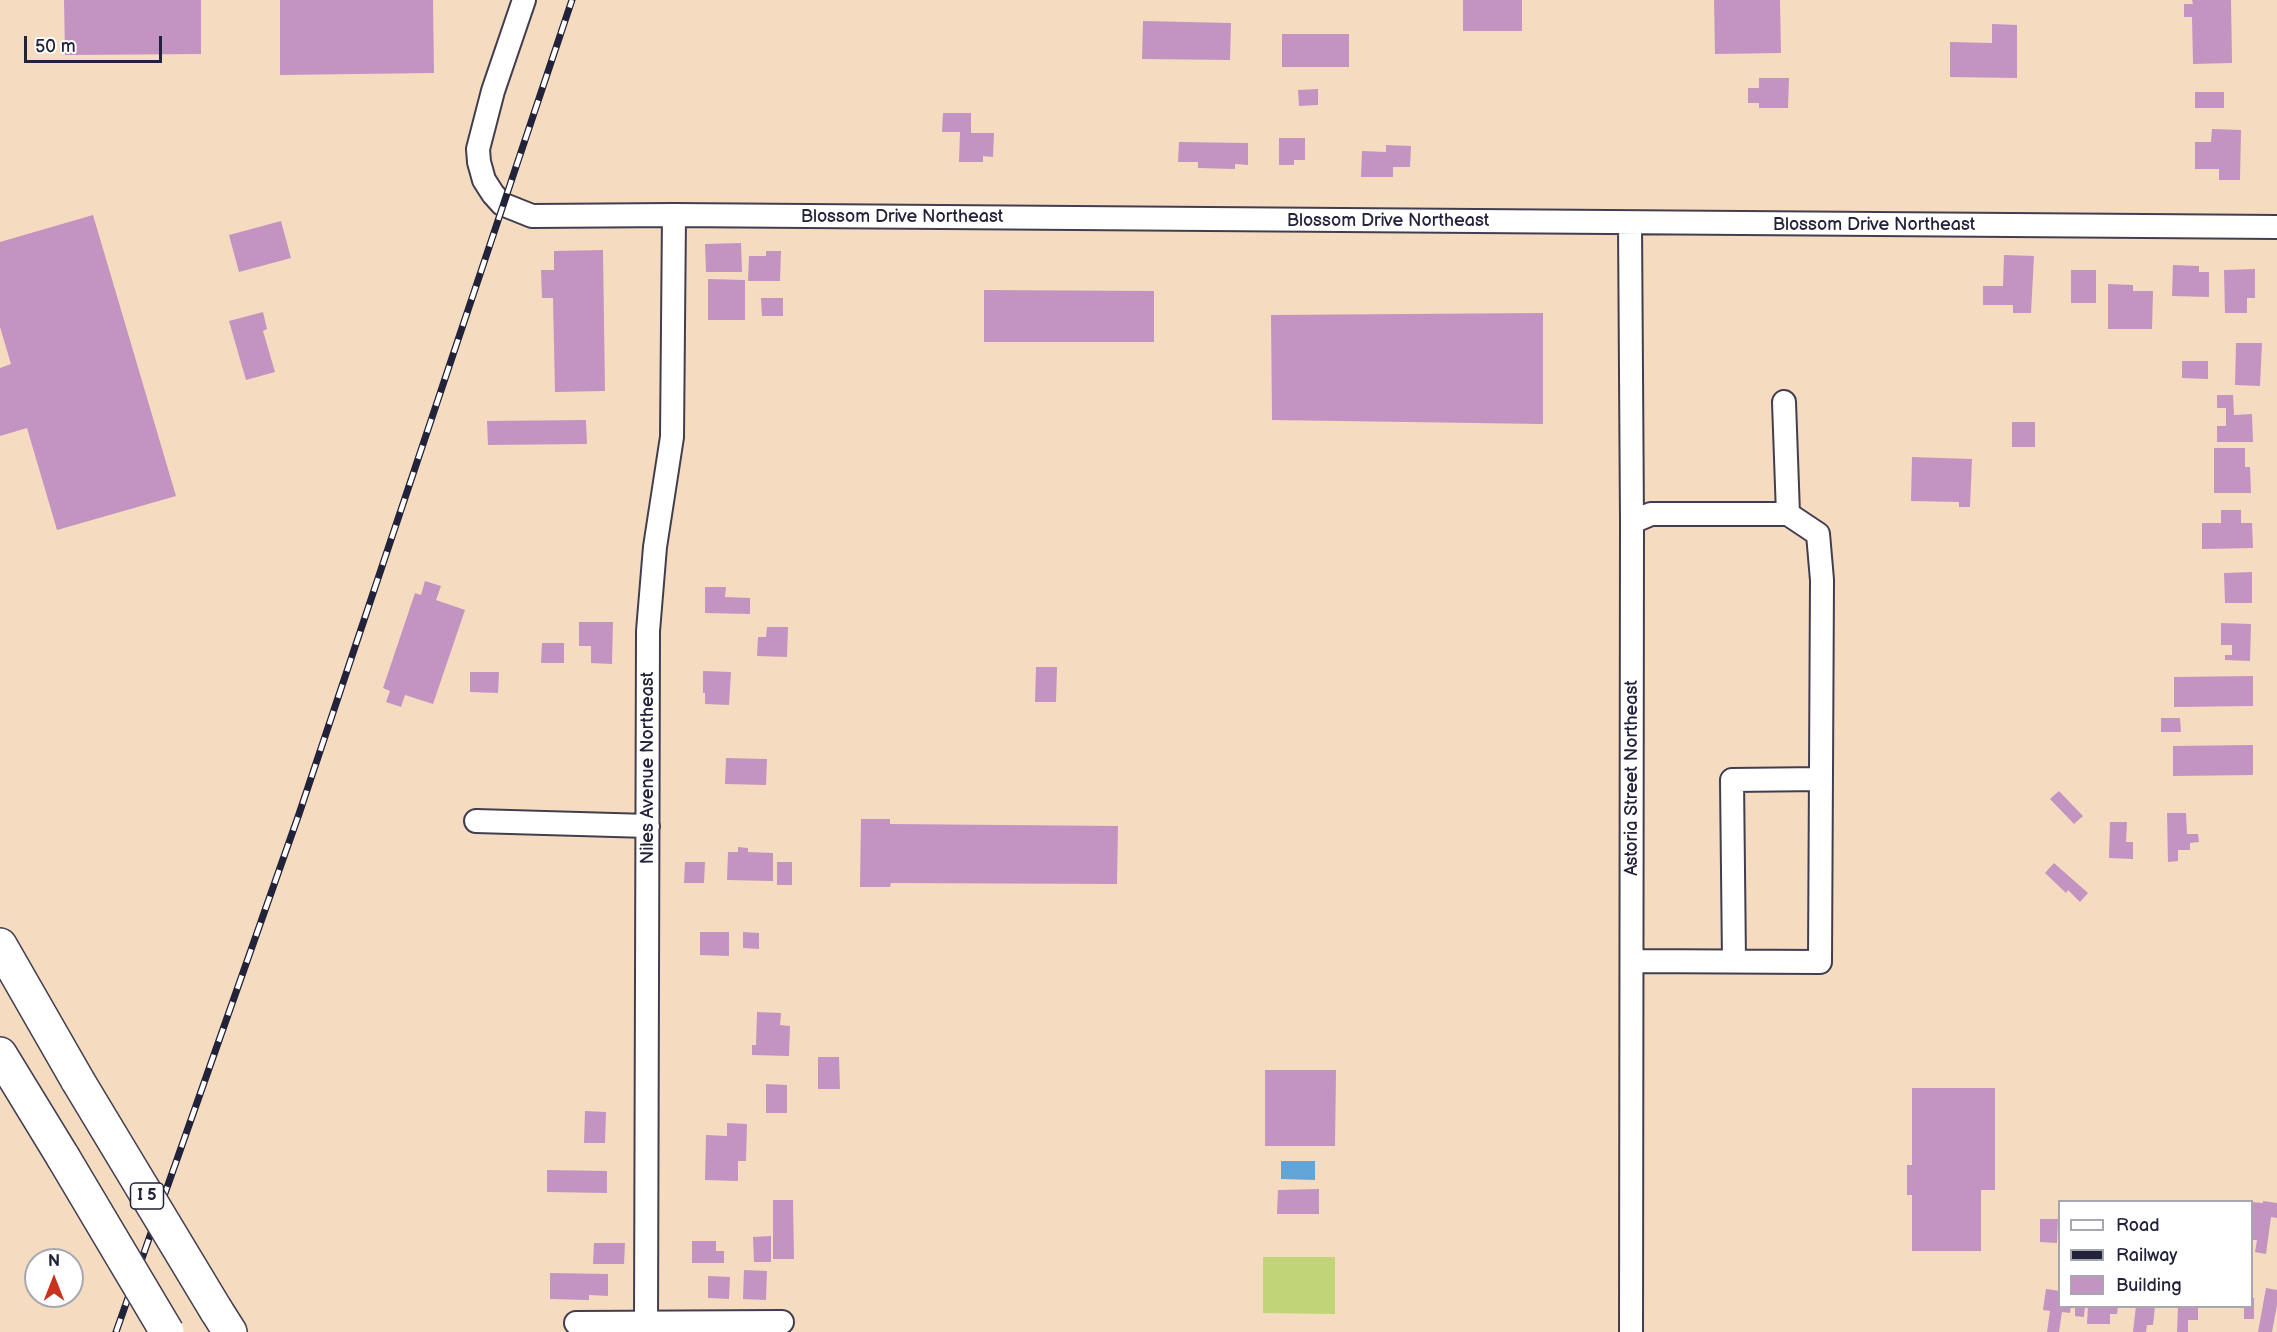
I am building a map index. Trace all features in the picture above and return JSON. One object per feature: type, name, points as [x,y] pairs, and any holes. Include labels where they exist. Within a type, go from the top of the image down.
[{"type":"highway","name":"I 5","points":[[0,945],[78,1082],[223,1321]]},
{"type":"highway","points":[[0,1054],[167,1332]]},
{"type":"street","name":"Blossom Drive Northeast","points":[[524,0],[493,91],[478,149],[484,180],[502,204],[532,216],[674,215],[2277,227]]},
{"type":"street","name":"Niles Avenue Northeast","points":[[646,1323],[648,632],[653,559],[672,437],[674,215]]},
{"type":"street","name":"Astoria Street Northeast","points":[[1630,223],[1631,1332]]},
{"type":"street","points":[[1784,402],[1788,514]]},
{"type":"street","points":[[1632,522],[1651,514],[1788,514],[1818,534],[1822,580],[1820,962],[1632,961]]},
{"type":"street","points":[[1734,961],[1732,780],[1821,779]]},
{"type":"street","points":[[476,821],[648,826]]},
{"type":"street","points":[[576,1323],[782,1322]]},
{"type":"green space","points":[[1263,1257],[1335,1257],[1335,1314],[1263,1313]]},
{"type":"water","points":[[1281,1161],[1315,1161],[1315,1180],[1281,1179]]},
{"type":"building","points":[[64,0],[201,0],[201,54],[65,55]]},
{"type":"building","points":[[280,0],[433,0],[434,73],[280,75]]},
{"type":"building","points":[[1463,0],[1522,0],[1522,31],[1463,31]]},
{"type":"building","points":[[1714,0],[1780,0],[1781,53],[1715,54]]},
{"type":"building","points":[[2192,0],[2231,0],[2232,63],[2193,64],[2192,17],[2184,17],[2184,4],[2193,4]]},
{"type":"building","points":[[1143,21],[1231,23],[1230,60],[1142,59]]},
{"type":"building","points":[[1992,24],[2017,25],[2017,78],[1950,77],[1950,42],[1992,43]]},
{"type":"building","points":[[1282,34],[1349,34],[1349,67],[1282,67]]},
{"type":"building","points":[[1759,78],[1789,78],[1788,108],[1759,108],[1759,103],[1748,103],[1748,88],[1759,88]]},
{"type":"building","points":[[1318,89],[1318,105],[1299,106],[1298,90]]},
{"type":"building","points":[[2195,92],[2224,92],[2224,108],[2195,108]]},
{"type":"building","points":[[943,113],[971,113],[971,133],[994,133],[993,157],[983,156],[983,162],[959,162],[960,132],[942,132]]},
{"type":"building","points":[[2212,129],[2241,130],[2240,180],[2219,180],[2219,169],[2195,169],[2195,142],[2211,142]]},
{"type":"building","points":[[1279,138],[1305,138],[1305,160],[1294,160],[1294,165],[1279,165]]},
{"type":"building","points":[[1179,142],[1248,143],[1248,165],[1235,164],[1235,169],[1198,168],[1198,162],[1178,162]]},
{"type":"building","points":[[1386,145],[1411,146],[1410,167],[1393,167],[1393,177],[1361,177],[1362,151],[1386,152]]},
{"type":"building","points":[[93,215],[176,496],[57,530],[27,428],[0,436],[0,368],[11,364],[0,327],[0,242]]},
{"type":"building","points":[[281,221],[291,258],[239,272],[229,235]]},
{"type":"building","points":[[741,243],[742,272],[706,272],[705,244]]},
{"type":"building","points":[[603,250],[605,391],[555,392],[553,298],[542,298],[541,270],[554,270],[554,251]]},
{"type":"building","points":[[766,251],[781,251],[780,281],[748,281],[749,256],[766,256]]},
{"type":"building","points":[[2004,255],[2034,256],[2031,313],[2013,313],[2013,305],[1983,305],[1983,286],[2003,286]]},
{"type":"building","points":[[2173,265],[2199,266],[2199,272],[2209,272],[2209,297],[2172,296]]},
{"type":"building","points":[[2255,269],[2255,298],[2247,298],[2247,313],[2225,313],[2224,270]]},
{"type":"building","points":[[2071,270],[2096,270],[2096,303],[2071,303]]},
{"type":"building","points":[[708,279],[745,280],[745,320],[708,320]]},
{"type":"building","points":[[2108,284],[2133,285],[2133,291],[2153,291],[2152,329],[2108,329]]},
{"type":"building","points":[[984,290],[1154,291],[1154,342],[984,342]]},
{"type":"building","points":[[761,298],[783,298],[783,316],[762,316]]},
{"type":"building","points":[[263,312],[267,329],[263,331],[275,372],[246,380],[229,321]]},
{"type":"building","points":[[1543,313],[1543,424],[1272,420],[1271,315]]},
{"type":"building","points":[[2236,343],[2262,343],[2260,386],[2235,385]]},
{"type":"building","points":[[2182,361],[2208,361],[2208,379],[2182,378]]},
{"type":"building","points":[[2217,395],[2233,395],[2234,415],[2252,414],[2253,442],[2217,442],[2217,426],[2226,426],[2226,408],[2217,408]]},
{"type":"building","points":[[586,420],[587,444],[488,445],[487,421]]},
{"type":"building","points":[[2012,422],[2035,422],[2035,447],[2012,447]]},
{"type":"building","points":[[2214,448],[2245,448],[2245,467],[2250,467],[2251,493],[2214,493]]},
{"type":"building","points":[[1912,457],[1972,459],[1970,507],[1959,507],[1959,502],[1911,501]]},
{"type":"building","points":[[2221,510],[2241,510],[2241,523],[2252,523],[2253,548],[2202,549],[2202,523],[2221,523]]},
{"type":"building","points":[[2252,572],[2252,603],[2225,603],[2224,573]]},
{"type":"building","points":[[425,581],[441,586],[436,600],[465,610],[433,704],[405,695],[401,707],[386,702],[390,691],[383,688],[415,593],[421,595]]},
{"type":"building","points":[[705,587],[726,587],[725,597],[750,598],[750,614],[705,613]]},
{"type":"building","points":[[579,622],[613,622],[612,664],[591,663],[591,646],[579,646]]},
{"type":"building","points":[[2221,623],[2251,624],[2250,661],[2225,660],[2225,655],[2232,655],[2232,645],[2221,645]]},
{"type":"building","points":[[767,627],[788,627],[787,657],[757,656],[758,637],[766,637]]},
{"type":"building","points":[[542,643],[564,643],[564,663],[541,663]]},
{"type":"building","points":[[1036,667],[1057,667],[1056,702],[1035,702]]},
{"type":"building","points":[[703,671],[731,672],[729,705],[705,704]]},
{"type":"building","points":[[470,672],[499,672],[498,693],[470,692]]},
{"type":"building","points":[[2253,676],[2253,706],[2174,707],[2174,677]]},
{"type":"building","points":[[2161,718],[2180,718],[2181,732],[2161,732]]},
{"type":"building","points":[[2253,745],[2253,775],[2173,776],[2173,746]]},
{"type":"building","points":[[726,758],[767,759],[766,785],[725,784]]},
{"type":"building","points":[[2059,791],[2083,816],[2074,824],[2050,799]]},
{"type":"building","points":[[2167,813],[2186,813],[2187,834],[2198,834],[2199,842],[2190,843],[2190,850],[2178,850],[2178,861],[2168,862]]},
{"type":"building","points":[[861,819],[890,819],[890,824],[1118,826],[1117,884],[891,883],[890,887],[860,887]]},
{"type":"building","points":[[2110,822],[2127,822],[2126,842],[2133,842],[2133,859],[2109,858]]},
{"type":"building","points":[[738,847],[748,848],[748,852],[773,853],[773,881],[727,880],[728,852],[738,852]]},
{"type":"building","points":[[685,862],[705,862],[704,883],[684,883]]},
{"type":"building","points":[[777,862],[792,862],[792,885],[777,885]]},
{"type":"building","points":[[2054,863],[2088,893],[2080,902],[2068,890],[2066,893],[2045,873]]},
{"type":"building","points":[[700,932],[729,932],[729,956],[700,955]]},
{"type":"building","points":[[743,932],[759,933],[759,949],[743,948]]},
{"type":"building","points":[[757,1012],[781,1013],[780,1025],[790,1026],[789,1056],[752,1055],[752,1045],[756,1045]]},
{"type":"building","points":[[818,1057],[839,1057],[840,1089],[818,1089]]},
{"type":"building","points":[[1265,1070],[1336,1070],[1335,1146],[1265,1146]]},
{"type":"building","points":[[766,1084],[787,1085],[787,1113],[766,1113]]},
{"type":"building","points":[[1912,1088],[1995,1088],[1995,1190],[1981,1190],[1981,1251],[1912,1251],[1912,1195],[1907,1195],[1907,1165],[1912,1165]]},
{"type":"building","points":[[585,1111],[606,1112],[605,1143],[584,1143]]},
{"type":"building","points":[[727,1123],[747,1124],[746,1161],[738,1161],[738,1181],[705,1180],[706,1135],[727,1136]]},
{"type":"building","points":[[547,1170],[607,1171],[607,1193],[547,1192]]},
{"type":"building","points":[[1319,1189],[1319,1214],[1277,1214],[1278,1190]]},
{"type":"building","points":[[773,1200],[793,1200],[794,1259],[773,1259]]},
{"type":"building","points":[[2263,1201],[2277,1203],[2277,1218],[2271,1217],[2266,1254],[2255,1252],[2257,1240],[2253,1240],[2253,1202],[2263,1203]]},
{"type":"building","points":[[2040,1219],[2058,1219],[2057,1243],[2040,1242]]},
{"type":"building","points":[[771,1236],[771,1262],[754,1262],[753,1237]]},
{"type":"building","points":[[692,1241],[716,1241],[716,1251],[724,1251],[724,1263],[692,1263]]},
{"type":"building","points":[[594,1243],[625,1243],[624,1264],[593,1264]]},
{"type":"building","points":[[744,1270],[767,1271],[766,1300],[743,1299]]},
{"type":"building","points":[[550,1273],[608,1274],[608,1296],[589,1295],[589,1300],[550,1299]]},
{"type":"building","points":[[708,1276],[730,1277],[729,1299],[708,1298]]},
{"type":"building","points":[[2266,1288],[2277,1290],[2277,1305],[2272,1332],[2258,1332]]},
{"type":"building","points":[[2046,1289],[2058,1291],[2058,1308],[2071,1308],[2070,1313],[2062,1312],[2059,1332],[2047,1332],[2050,1311],[2043,1310]]},
{"type":"building","points":[[2254,1298],[2254,1319],[2244,1319],[2244,1308],[2253,1308]]},
{"type":"building","points":[[2075,1308],[2085,1308],[2084,1317],[2075,1316]]},
{"type":"building","points":[[2088,1308],[2118,1308],[2117,1314],[2110,1314],[2110,1324],[2087,1324]]},
{"type":"building","points":[[2136,1308],[2155,1308],[2153,1325],[2147,1325],[2146,1332],[2133,1332]]},
{"type":"building","points":[[2178,1308],[2198,1308],[2198,1320],[2188,1320],[2188,1332],[2177,1332]]},
{"type":"railway","points":[[116,1332],[299,814],[572,0]]}]
